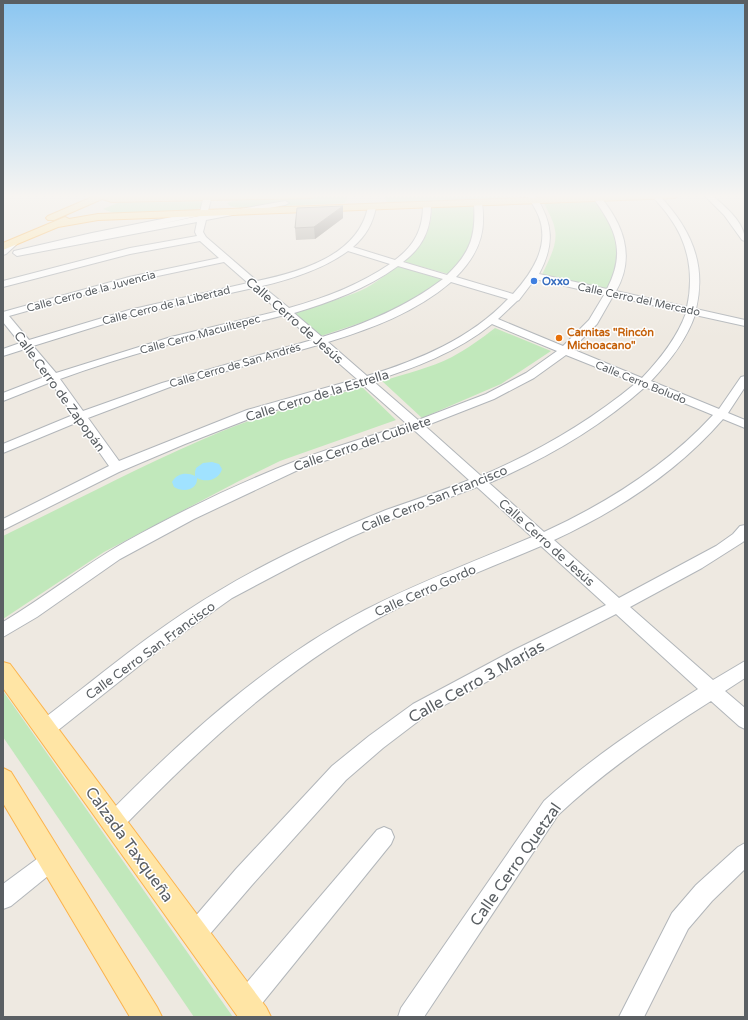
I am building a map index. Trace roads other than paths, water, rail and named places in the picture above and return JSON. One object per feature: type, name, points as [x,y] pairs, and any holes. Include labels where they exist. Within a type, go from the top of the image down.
[{"type":"main road","points":[[3,247],[13,243]]},
{"type":"main road","name":"Calzada Taxqueña","points":[[3,671],[251,1010]]},
{"type":"main road","points":[[3,780],[147,1017]]},
{"type":"street","points":[[3,252],[13,243]]},
{"type":"street","points":[[62,243],[17,254],[77,243]]},
{"type":"street","points":[[3,284],[130,251],[177,243]]},
{"type":"street","name":"Calle Cerro de Jesús","points":[[207,243],[285,312],[366,380],[745,720]]},
{"type":"street","name":"Calle Cerro de la Libertad","points":[[3,353],[27,344],[139,310],[303,271],[320,264],[346,248],[352,243]]},
{"type":"street","name":"Calle Cerro Macuiltepec","points":[[3,397],[54,377],[192,334],[285,312],[337,296],[376,278],[412,250],[418,243]]},
{"type":"street","name":"Calle Cerro de San Andrés","points":[[3,449],[80,416],[164,386],[216,369],[320,341],[374,324],[400,312],[427,296],[450,278],[464,264],[476,243]]},
{"type":"street","name":"Calle Cerro de la Estrella","points":[[3,525],[116,468],[250,414],[408,367],[444,352],[493,321],[516,298],[534,276],[541,263],[546,243]]},
{"type":"street","name":"Calle Cerro del Cubilete","points":[[3,630],[117,554],[216,502],[277,473],[416,425],[477,402],[532,374],[564,350],[582,333],[601,311],[620,270],[622,246],[621,243]]},
{"type":"street","name":"Calle Cerro San Francisco","points":[[45,728],[135,658],[222,596],[367,524],[520,464],[574,435],[621,402],[643,383],[662,362],[677,342],[688,322],[696,286],[695,261],[688,243]]},
{"type":"street","points":[[346,248],[516,298]]},
{"type":"street","name":"Calle Cerro de la Juvencia","points":[[3,315],[132,279],[226,259]]},
{"type":"street","name":"Calle Cerro del Mercado","points":[[534,276],[745,323]]},
{"type":"street","name":"Calle Cerro de Zapopán","points":[[3,315],[54,377],[116,468]]},
{"type":"street","name":"Calle Cerro Boludo","points":[[493,321],[745,424]]},
{"type":"street","name":"Calle Cerro Gordo","points":[[114,822],[202,736],[301,656],[370,615],[457,575],[544,540],[598,513],[639,487],[678,457],[720,414],[745,378]]},
{"type":"street","name":"Calle Cerro 3 Marías","points":[[195,934],[244,877],[339,773],[376,742],[419,710],[520,655],[618,606],[715,553],[738,538],[745,530]]},
{"type":"street","name":"Calle Cerro Quetzal","points":[[410,1017],[551,808],[576,783],[621,749],[745,669]]},
{"type":"street","points":[[251,1010],[384,837]]},
{"type":"street","points":[[631,1017],[680,921],[704,893],[745,854]]},
{"type":"street","points":[[3,898],[52,860]]},
{"type":"water","points":[[212,462],[219,464],[222,469],[218,476],[212,480],[201,480],[197,478],[197,482],[193,488],[185,490],[174,487],[172,482],[179,475],[189,474],[195,476],[196,468],[203,463]]},
{"type":"place","name":"Oxxo","points":[[534,281]]},
{"type":"place","name":"Carnitas \"Rincón Michoacano\"","points":[[559,338]]}]
